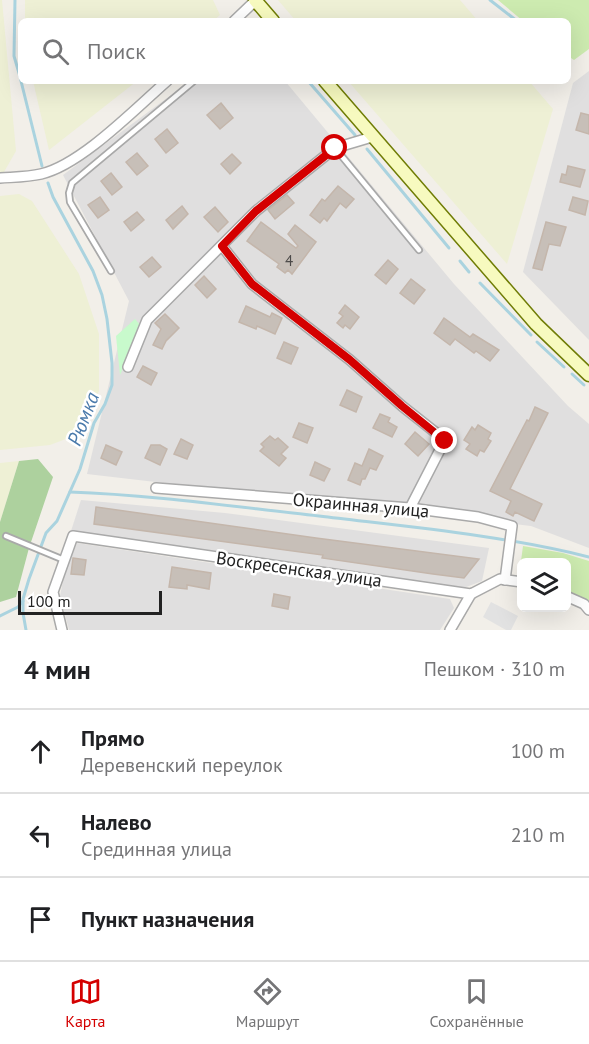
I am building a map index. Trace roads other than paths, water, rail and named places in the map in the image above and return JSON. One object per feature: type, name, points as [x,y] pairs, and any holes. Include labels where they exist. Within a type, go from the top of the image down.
[{"type":"main road","points":[[255,0],[270,18]]},
{"type":"main road","points":[[328,84],[536,324],[589,375]]},
{"type":"street","points":[[237,18],[255,0]]},
{"type":"street","points":[[0,178],[43,174],[65,164],[89,147],[163,84]]},
{"type":"street","points":[[128,367],[147,320],[256,211],[335,148],[372,137]]},
{"type":"street","points":[[222,246],[252,284],[350,360],[445,441],[410,508]]},
{"type":"street","name":"Окраинная улица","points":[[156,488],[410,508],[478,517],[512,526],[505,580]]},
{"type":"street","name":"Воскресенская улица","points":[[64,560],[73,536],[471,594]]},
{"type":"street","points":[[62,630],[53,592],[64,560]]},
{"type":"street","points":[[450,630],[471,594],[500,579],[517,581]]},
{"type":"street","points":[[571,598],[584,604],[589,610]]},
{"type":"lane","points":[[111,271],[70,202],[69,193],[72,183],[190,84]]},
{"type":"lane","points":[[335,148],[418,250]]},
{"type":"lane","points":[[6,536],[64,560]]},
{"type":"waterway","name":"Рюмка","points":[[15,0],[14,56],[18,70]]},
{"type":"waterway","points":[[490,0],[513,18]]},
{"type":"waterway","name":"Рюмка","points":[[22,84],[42,166]]},
{"type":"waterway","points":[[311,84],[355,135]]},
{"type":"waterway","points":[[367,149],[449,248]]},
{"type":"waterway","name":"Рюмка","points":[[26,630],[23,599],[29,579],[46,533],[57,521],[80,469],[94,423],[105,404],[112,385],[112,363],[102,295],[93,271],[53,197],[48,183]]},
{"type":"waterway","points":[[460,261],[469,272]]},
{"type":"waterway","points":[[480,283],[531,335]]},
{"type":"waterway","points":[[537,342],[564,367]]},
{"type":"waterway","points":[[572,374],[584,385]]},
{"type":"waterway","points":[[70,492],[164,499],[421,528],[489,537],[589,557]]},
{"type":"waterway","points":[[0,616],[18,607],[23,601]]}]
